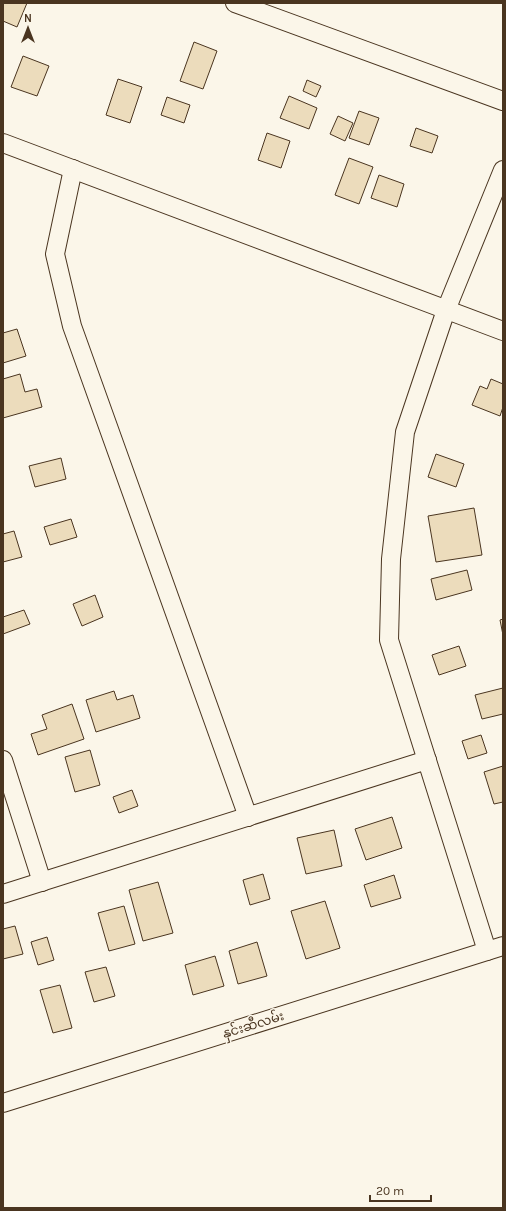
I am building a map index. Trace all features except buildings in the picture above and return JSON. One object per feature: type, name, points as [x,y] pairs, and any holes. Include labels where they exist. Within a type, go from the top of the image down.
[{"type":"street","points":[[236,3],[503,101]]},
{"type":"street","points":[[3,143],[503,331]]},
{"type":"street","points":[[73,169],[55,254],[72,326],[248,817]]},
{"type":"street","points":[[495,949],[427,760],[389,640],[391,559],[405,432],[446,310],[503,170]]},
{"type":"street","points":[[3,760],[42,882]]},
{"type":"street","points":[[3,894],[427,760]]},
{"type":"street","name":"နှင်းဆီလမ်း","points":[[3,1103],[495,949]]}]
